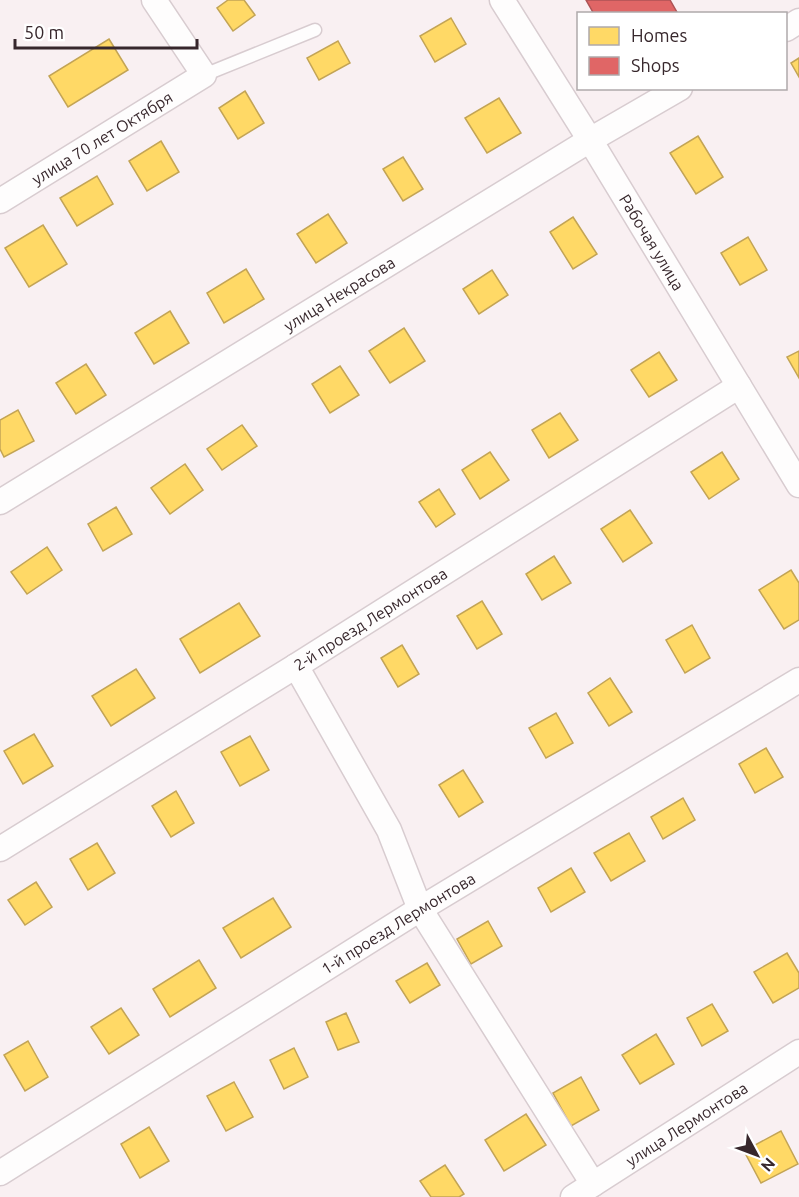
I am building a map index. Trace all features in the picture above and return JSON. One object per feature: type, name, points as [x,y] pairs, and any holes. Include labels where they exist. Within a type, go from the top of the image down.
[{"type":"street","points":[[154,0],[204,75]]},
{"type":"street","name":"Рабочая улица","points":[[502,0],[590,140],[799,485]]},
{"type":"street","name":"улица 70 лет Октября","points":[[0,201],[204,75]]},
{"type":"street","name":"улица Некрасова","points":[[0,502],[590,140],[677,90]]},
{"type":"street","name":"2-й проезд Лермонтова","points":[[0,849],[296,666],[739,386]]},
{"type":"street","points":[[296,666],[389,830],[420,909],[583,1191]]},
{"type":"street","name":"1-й проезд Лермонтова","points":[[0,1173],[420,909],[799,680]]},
{"type":"street","name":"улица Лермонтова","points":[[583,1191],[799,1052]]},
{"type":"lane","points":[[204,75],[315,30]]},
{"type":"building: Homes","points":[[228,0],[244,0],[255,15],[233,31],[217,8]]},
{"type":"building: Homes","points":[[451,18],[466,44],[435,62],[420,36]]},
{"type":"building: Homes","points":[[109,39],[128,70],[68,107],[49,76]]},
{"type":"building: Homes","points":[[338,41],[350,63],[319,80],[307,58]]},
{"type":"building: Homes","points":[[799,58],[799,77],[791,63]]},
{"type":"building: Homes","points":[[245,91],[264,123],[238,139],[219,108]]},
{"type":"building: Homes","points":[[499,98],[521,133],[487,153],[465,118]]},
{"type":"building: Homes","points":[[698,136],[723,177],[696,194],[670,153]]},
{"type":"building: Homes","points":[[161,141],[179,172],[147,191],[129,161]]},
{"type":"building: Homes","points":[[403,157],[423,189],[403,201],[383,169]]},
{"type":"building: Homes","points":[[97,176],[113,204],[77,226],[60,198]]},
{"type":"building: Homes","points":[[328,214],[347,243],[316,263],[297,234]]},
{"type":"building: Homes","points":[[573,217],[597,254],[573,269],[550,232]]},
{"type":"building: Homes","points":[[43,225],[67,264],[29,287],[5,248]]},
{"type":"building: Homes","points":[[748,237],[767,270],[740,285],[721,253]]},
{"type":"building: Homes","points":[[246,269],[264,299],[224,323],[207,293]]},
{"type":"building: Homes","points":[[492,270],[508,295],[479,314],[463,289]]},
{"type":"building: Homes","points":[[170,311],[189,343],[154,364],[135,333]]},
{"type":"building: Homes","points":[[404,328],[425,361],[390,383],[369,351]]},
{"type":"building: Homes","points":[[799,351],[799,378],[787,357]]},
{"type":"building: Homes","points":[[659,352],[677,380],[649,397],[631,370]]},
{"type":"building: Homes","points":[[86,364],[106,395],[76,414],[56,383]]},
{"type":"building: Homes","points":[[340,366],[359,395],[330,413],[312,384]]},
{"type":"building: Homes","points":[[18,410],[34,441],[4,457],[0,449],[0,420]]},
{"type":"building: Homes","points":[[560,413],[578,440],[549,458],[532,430]]},
{"type":"building: Homes","points":[[242,425],[257,446],[222,470],[207,449]]},
{"type":"building: Homes","points":[[490,452],[509,480],[480,499],[462,470]]},
{"type":"building: Homes","points":[[722,452],[739,479],[709,499],[691,472]]},
{"type":"building: Homes","points":[[185,464],[203,490],[170,514],[151,488]]},
{"type":"building: Homes","points":[[439,489],[455,514],[436,527],[419,502]]},
{"type":"building: Homes","points":[[116,507],[132,534],[103,551],[88,524]]},
{"type":"building: Homes","points":[[630,510],[652,543],[623,562],[601,529]]},
{"type":"building: Homes","points":[[47,547],[62,570],[27,594],[11,572]]},
{"type":"building: Homes","points":[[554,556],[571,583],[542,600],[526,574]]},
{"type":"building: Homes","points":[[791,570],[799,583],[799,620],[784,629],[759,590]]},
{"type":"building: Homes","points":[[482,601],[502,634],[477,649],[457,616]]},
{"type":"building: Homes","points":[[239,603],[260,636],[200,673],[180,639]]},
{"type":"building: Homes","points":[[692,625],[710,658],[685,673],[666,640]]},
{"type":"building: Homes","points":[[402,645],[419,674],[398,687],[381,658]]},
{"type":"building: Homes","points":[[136,669],[155,698],[111,726],[92,696]]},
{"type":"building: Homes","points":[[610,678],[632,712],[609,726],[588,693]]},
{"type":"building: Homes","points":[[556,713],[573,743],[546,758],[529,728]]},
{"type":"building: Homes","points":[[34,734],[53,766],[23,784],[4,751]]},
{"type":"building: Homes","points":[[250,736],[269,770],[240,786],[221,752]]},
{"type":"building: Homes","points":[[766,748],[783,777],[755,793],[739,764]]},
{"type":"building: Homes","points":[[463,770],[483,802],[459,817],[439,785]]},
{"type":"building: Homes","points":[[176,791],[194,823],[171,837],[152,806]]},
{"type":"building: Homes","points":[[683,798],[695,820],[663,839],[651,817]]},
{"type":"building: Homes","points":[[629,833],[645,861],[611,881],[594,853]]},
{"type":"building: Homes","points":[[97,843],[115,873],[88,890],[70,859]]},
{"type":"building: Homes","points":[[571,868],[585,892],[551,912],[538,888]]},
{"type":"building: Homes","points":[[36,882],[52,907],[25,925],[8,900]]},
{"type":"building: Homes","points":[[273,898],[291,927],[241,958],[223,928]]},
{"type":"building: Homes","points":[[488,921],[502,946],[471,964],[457,939]]},
{"type":"building: Homes","points":[[787,953],[799,973],[799,988],[773,1003],[754,972]]},
{"type":"building: Homes","points":[[199,960],[216,988],[170,1017],[153,989]]},
{"type":"building: Homes","points":[[427,963],[440,985],[410,1003],[396,981]]},
{"type":"building: Homes","points":[[712,1004],[728,1031],[702,1046],[687,1018]]},
{"type":"building: Homes","points":[[121,1008],[139,1035],[109,1054],[91,1027]]},
{"type":"building: Homes","points":[[346,1013],[359,1042],[338,1050],[326,1022]]},
{"type":"building: Homes","points":[[656,1034],[674,1064],[640,1084],[622,1055]]},
{"type":"building: Homes","points":[[28,1041],[48,1077],[25,1091],[4,1055]]},
{"type":"building: Homes","points":[[294,1048],[308,1077],[284,1089],[270,1060]]},
{"type":"building: Homes","points":[[581,1077],[599,1110],[571,1126],[553,1093]]},
{"type":"building: Homes","points":[[234,1082],[253,1117],[226,1131],[207,1096]]},
{"type":"building: Homes","points":[[526,1114],[546,1145],[504,1171],[485,1140]]},
{"type":"building: Homes","points":[[149,1127],[169,1161],[140,1178],[121,1144]]},
{"type":"building: Homes","points":[[781,1131],[798,1164],[761,1183],[744,1151]]},
{"type":"building: Homes","points":[[445,1165],[464,1194],[459,1197],[431,1197],[420,1181]]},
{"type":"building: Shops","points":[[586,0],[670,0],[677,12],[593,12]]}]
